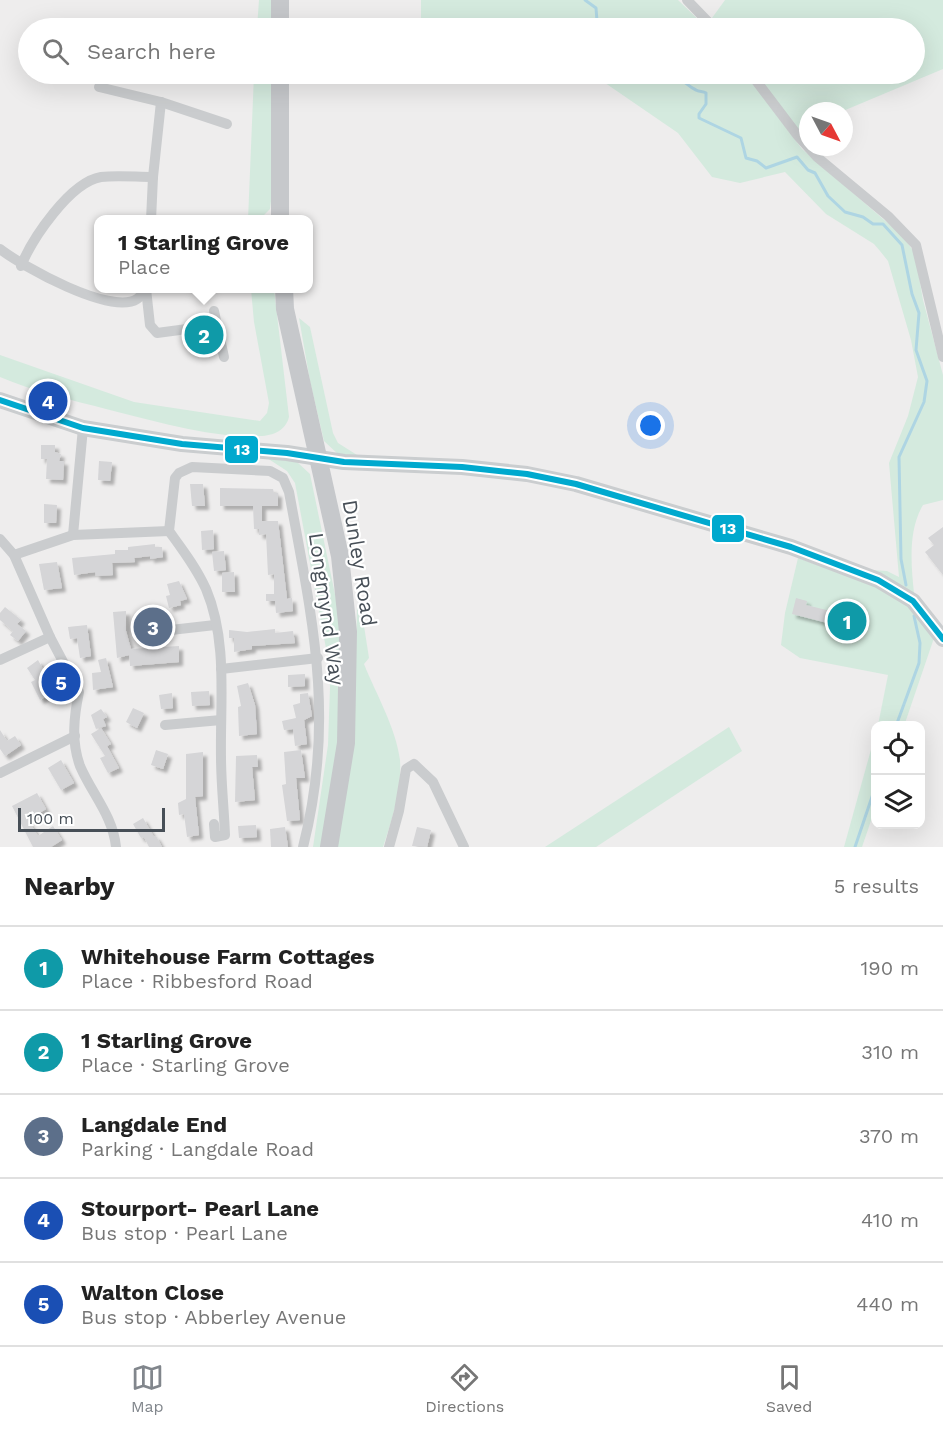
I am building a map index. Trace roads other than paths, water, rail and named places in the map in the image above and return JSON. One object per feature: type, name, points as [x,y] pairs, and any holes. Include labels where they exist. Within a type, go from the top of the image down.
[{"type":"main road","points":[[280,0],[280,18]]},
{"type":"main road","points":[[280,84],[280,215]]},
{"type":"main road","name":"Dunley Road","points":[[284,293],[285,309],[340,556],[348,632],[346,743],[329,847]]},
{"type":"main road","points":[[0,400],[83,428],[182,444],[344,462],[462,467],[527,474],[630,499],[803,551],[878,580],[913,601],[943,639]]},
{"type":"street","points":[[687,0],[704,18]]},
{"type":"street","points":[[759,84],[817,157],[888,216],[916,245],[943,357]]},
{"type":"street","points":[[99,87],[161,102],[227,124]]},
{"type":"street","points":[[151,215],[161,102]]},
{"type":"street","points":[[21,266],[30,243],[64,202],[79,189],[99,177],[153,177]]},
{"type":"street","points":[[0,249],[21,266],[58,284],[101,299],[128,302],[137,299],[142,293]]},
{"type":"street","points":[[146,293],[150,325],[157,333],[217,325]]},
{"type":"street","points":[[214,311],[224,357]]},
{"type":"street","points":[[73,535],[83,428]]},
{"type":"street","name":"Longmynd Way","points":[[169,531],[175,478],[184,470],[203,467],[270,471],[283,478],[289,492],[318,658],[321,730],[313,800],[303,847]]},
{"type":"street","points":[[14,555],[73,535],[169,531],[195,566],[207,591],[215,626],[221,669],[225,835],[215,837],[214,824]]},
{"type":"street","points":[[0,539],[14,555],[50,637],[79,692],[72,723],[80,765],[115,829],[116,847]]},
{"type":"street","points":[[149,621],[162,631],[215,626]]},
{"type":"street","points":[[0,660],[50,637]]},
{"type":"street","points":[[221,669],[318,658]]},
{"type":"street","points":[[165,725],[221,720]]},
{"type":"street","points":[[0,773],[75,736]]},
{"type":"street","points":[[388,847],[399,811],[406,769],[414,764],[430,777],[464,847]]},
{"type":"waterway","points":[[585,0],[596,8],[597,18]]},
{"type":"waterway","points":[[686,84],[697,91],[706,93],[706,104],[699,118],[741,138],[746,158],[757,161],[766,168],[797,157],[808,170],[815,173],[828,196],[845,212],[863,217],[873,224],[883,224],[902,245],[912,294],[919,313],[916,350],[927,381],[924,402],[899,457],[901,559],[906,585]]},
{"type":"waterway","points":[[898,721],[919,663],[920,643],[914,616]]},
{"type":"waterway","points":[[855,847],[871,800]]},
{"type":"place","name":"1 Starling Grove","points":[[204,335]]},
{"type":"place","name":"Stourport- Pearl Lane","points":[[48,401]]},
{"type":"place","name":"Whitehouse Farm Cottages","points":[[847,621]]},
{"type":"place","name":"Langdale End","points":[[153,627]]},
{"type":"place","name":"Walton Close","points":[[61,682]]}]
